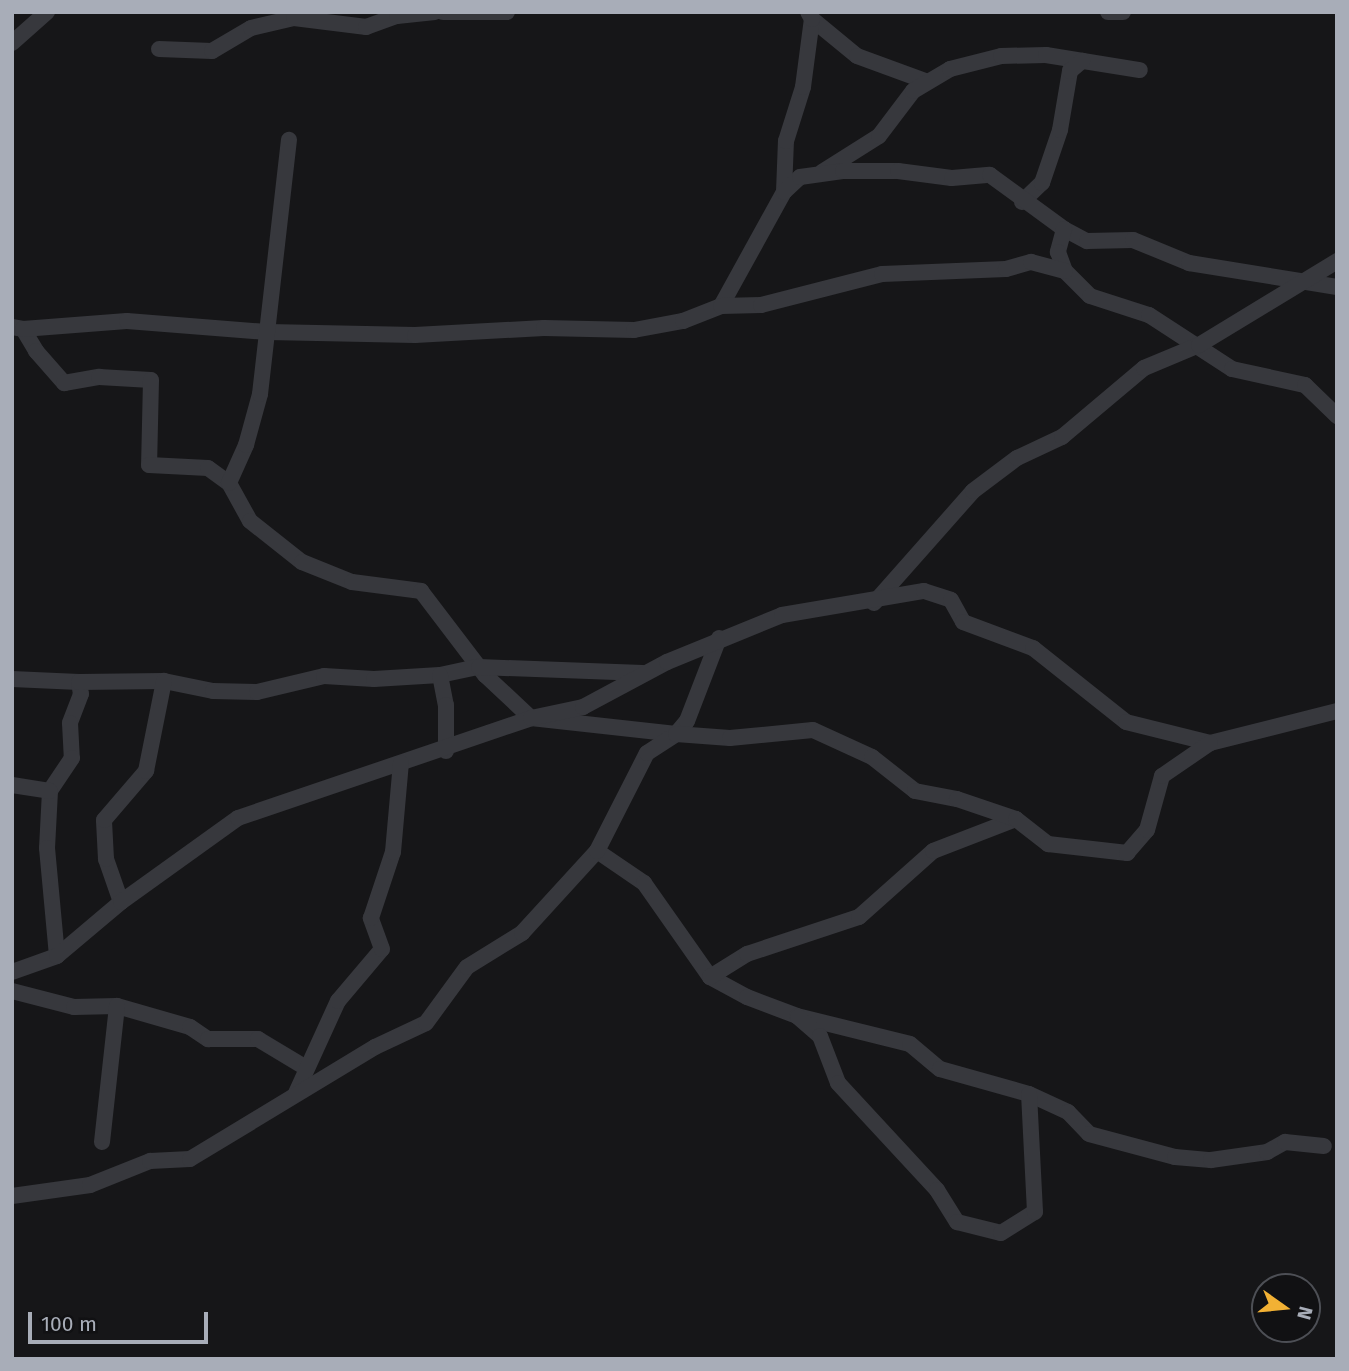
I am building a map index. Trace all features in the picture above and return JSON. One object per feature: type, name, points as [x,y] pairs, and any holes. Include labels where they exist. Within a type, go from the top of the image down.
[{"type":"street","points":[[12,43],[47,12]]},
{"type":"street","points":[[159,49],[212,51],[251,28],[294,18],[366,26],[397,16],[435,12]]},
{"type":"street","points":[[443,12],[507,12]]},
{"type":"street","points":[[1108,12],[1123,12]]},
{"type":"street","points":[[810,15],[857,56],[925,82]]},
{"type":"street","points":[[784,192],[786,141],[803,87],[810,15]]},
{"type":"street","points":[[817,175],[878,136],[925,82],[950,69],[1001,56],[1082,61],[1140,70]]},
{"type":"street","points":[[1022,202],[1042,183],[1060,130],[1070,71],[1082,61]]},
{"type":"street","points":[[229,484],[246,445],[260,394],[289,140]]},
{"type":"street","points":[[721,306],[784,192],[800,177],[898,171],[952,178],[990,174],[1022,202],[1087,241],[1133,240],[1189,263],[1300,284],[1337,287]]},
{"type":"street","points":[[1064,229],[1058,253],[1065,271],[1090,296],[1149,315],[1199,345],[1232,369],[1305,385],[1337,416]]},
{"type":"street","points":[[18,328],[127,321],[268,332],[415,335],[544,328],[634,330],[683,321],[721,306],[761,305],[881,274],[1006,269],[1058,253]]},
{"type":"street","points":[[874,603],[973,492],[1017,458],[1062,437],[1144,368],[1199,345],[1337,261]]},
{"type":"street","points":[[1031,262],[1065,271]]},
{"type":"street","points":[[18,328],[64,383],[99,377],[151,380],[149,465],[208,468],[229,484],[250,521],[302,562],[352,582],[421,591],[479,667],[531,719],[730,738],[813,730],[872,757],[915,791],[957,799],[1016,819],[1048,844],[1127,853],[1147,830],[1162,776],[1210,743],[1337,711]]},
{"type":"street","points":[[12,972],[57,956],[121,902],[238,818],[401,763],[446,751],[531,719],[583,707],[719,638],[782,615],[874,603],[924,591],[951,600],[963,622],[1033,648],[1126,722],[1210,743]]},
{"type":"street","points":[[12,1195],[90,1185],[150,1160],[190,1159],[296,1093],[426,1023],[467,967],[522,933],[597,851],[647,753],[676,734],[687,721],[719,638]]},
{"type":"street","points":[[12,679],[79,682],[164,681],[214,691],[257,692],[324,676],[374,679],[440,675],[479,667],[646,673]]},
{"type":"street","points":[[440,675],[446,705],[446,751]]},
{"type":"street","points":[[121,902],[106,859],[104,820],[146,771],[164,681]]},
{"type":"street","points":[[57,956],[47,848],[50,791],[72,758],[70,723],[81,695],[79,682]]},
{"type":"street","points":[[296,1093],[338,1001],[382,949],[371,918],[393,852],[401,763]]},
{"type":"street","points":[[12,785],[50,791]]},
{"type":"street","points":[[710,977],[747,954],[859,917],[933,851],[1016,819]]},
{"type":"street","points":[[597,851],[644,883],[710,977],[797,1016],[910,1044],[940,1069],[1029,1094],[1068,1112],[1089,1134],[1175,1157],[1211,1160],[1267,1152],[1285,1142],[1324,1146]]},
{"type":"street","points":[[12,991],[74,1007],[117,1006],[190,1027],[208,1039],[258,1039],[306,1068]]},
{"type":"street","points":[[102,1142],[117,1006]]},
{"type":"street","points":[[797,1016],[820,1036],[838,1083],[937,1190],[957,1222],[1001,1233],[1035,1212],[1029,1094]]}]
